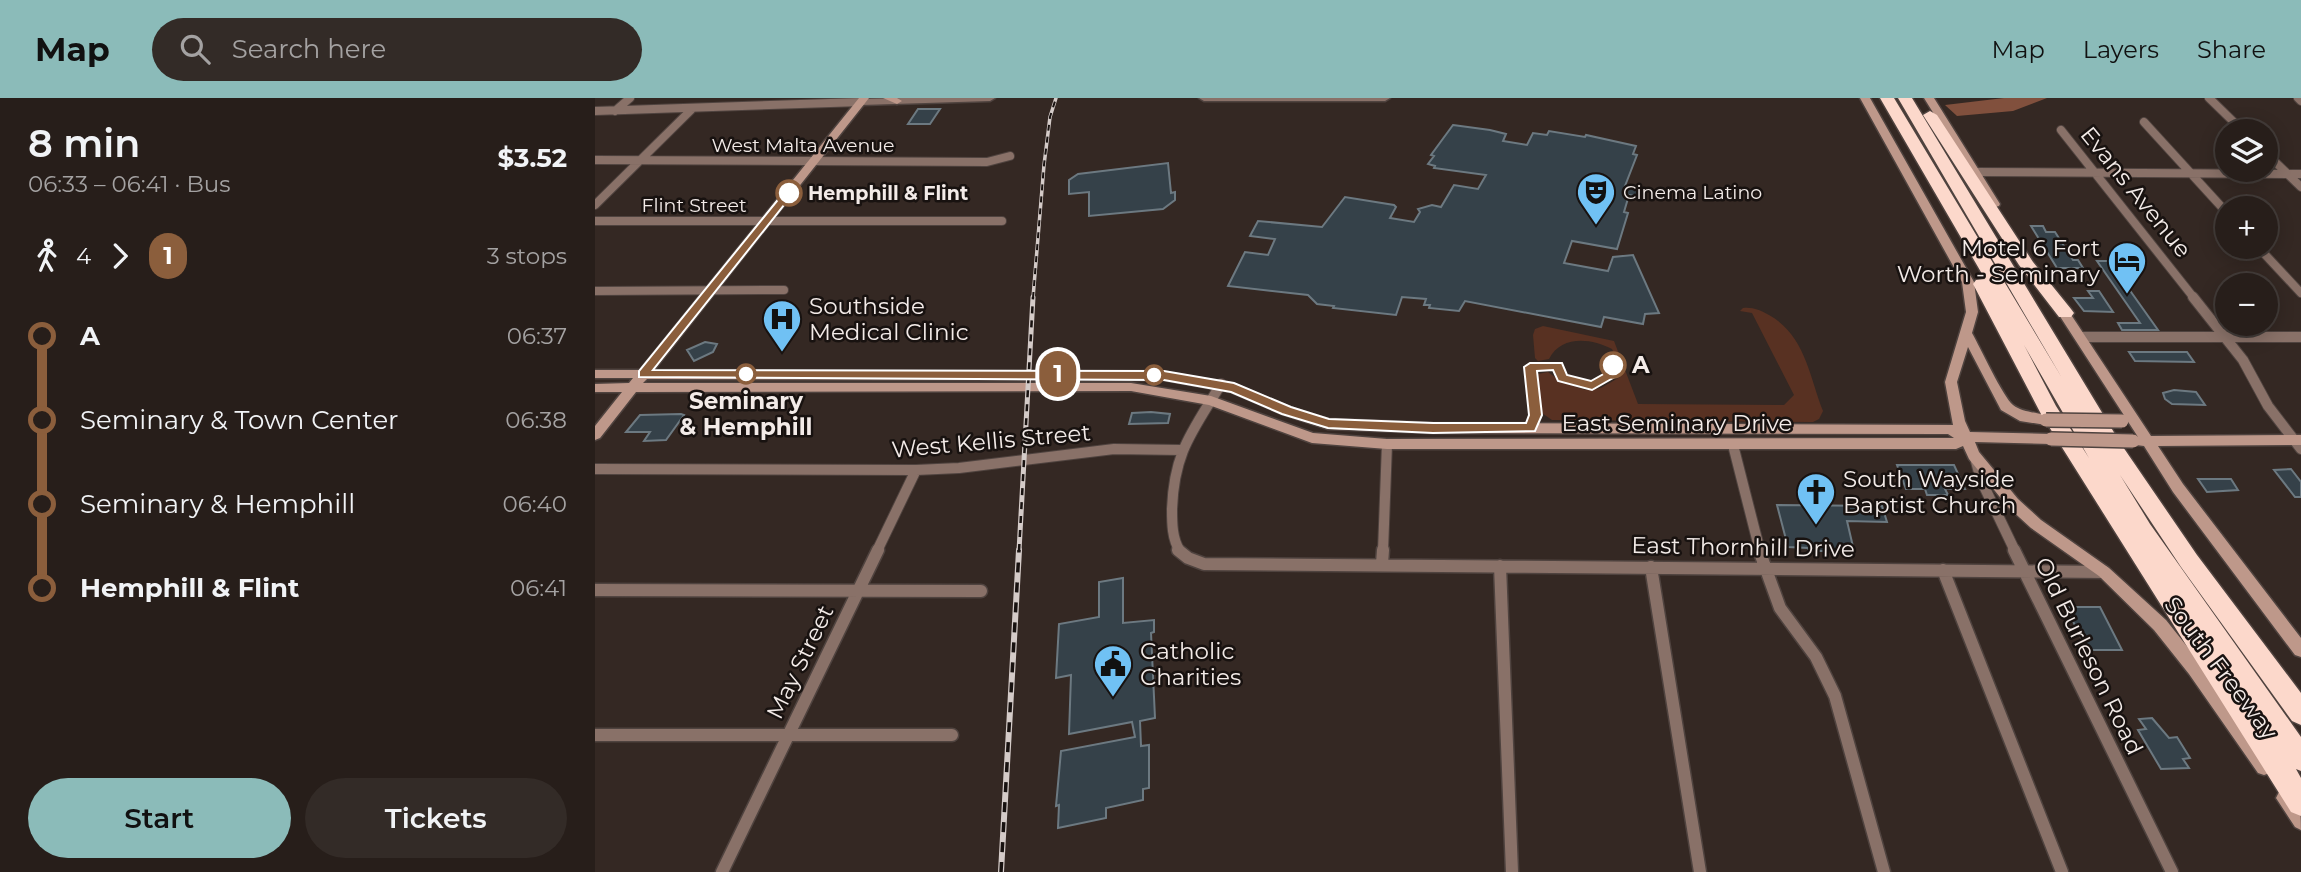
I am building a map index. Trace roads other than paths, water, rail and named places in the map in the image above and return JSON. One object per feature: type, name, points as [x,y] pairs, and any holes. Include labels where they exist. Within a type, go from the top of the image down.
[{"type":"highway","name":"South Freeway","points":[[1887,98],[2142,530],[2301,760]]},
{"type":"highway","name":"South Freeway","points":[[1905,98],[2104,433],[2189,561],[2301,713]]},
{"type":"highway","points":[[1918,98],[2027,265],[2065,313]]},
{"type":"highway","points":[[1961,223],[1969,259],[2049,409],[2301,803]]},
{"type":"main road","name":"South Freeway","points":[[1865,98],[1968,282],[1972,312],[1951,382],[1958,421],[1974,456],[2035,524],[2105,572],[2160,625],[2192,665],[2301,821]]},
{"type":"main road","points":[[1929,98],[2081,337],[2140,441],[2299,646]]},
{"type":"main road","points":[[595,435],[863,100]]},
{"type":"main road","points":[[1967,335],[2006,407],[2025,418],[2128,421]]},
{"type":"main road","points":[[595,374],[1132,374],[1190,378],[1221,384],[1328,424],[1433,428]]},
{"type":"main road","points":[[819,388],[834,374]]},
{"type":"main road","name":"East Seminary Drive","points":[[595,388],[1106,386],[1163,391],[1211,401],[1298,435],[1387,444],[1956,444],[1964,437]]},
{"type":"main road","points":[[1470,443],[1520,435],[1530,427],[1544,435],[1611,444]]},
{"type":"main road","points":[[1387,444],[1400,433],[1433,428]]},
{"type":"main road","name":"East Seminary Drive","points":[[1433,428],[1950,429],[1964,437],[2298,443]]},
{"type":"main road","points":[[1767,445],[1784,438],[1823,437],[1832,434],[1835,429]]},
{"type":"street","points":[[615,111],[629,98]]},
{"type":"street","points":[[738,106],[746,98]]},
{"type":"street","points":[[595,111],[893,99],[990,98]]},
{"type":"street","points":[[1204,98],[1385,98]]},
{"type":"street","points":[[2209,98],[2231,119]]},
{"type":"street","points":[[595,205],[693,108]]},
{"type":"street","points":[[2144,122],[2215,200]]},
{"type":"street","name":"Evans Avenue","points":[[2061,130],[2226,337],[2298,443]]},
{"type":"street","name":"West Malta Avenue","points":[[595,160],[987,162],[1010,156]]},
{"type":"street","points":[[2278,164],[2301,187]]},
{"type":"street","points":[[1975,172],[2301,174]]},
{"type":"street","name":"Flint Street","points":[[595,221],[1002,221]]},
{"type":"street","points":[[2269,259],[2301,293]]},
{"type":"street","points":[[595,291],[783,290]]},
{"type":"street","points":[[2081,337],[2301,337]]},
{"type":"street","points":[[1181,450],[1221,384]]},
{"type":"street","points":[[1382,564],[1387,444]]},
{"type":"street","points":[[1733,445],[1764,569],[1780,608],[1816,657],[1835,696],[1885,872]]},
{"type":"street","name":"West Kellis Street","points":[[595,469],[916,470],[959,468],[1114,449],[1181,450]]},
{"type":"street","name":"East Thornhill Drive","points":[[1181,450],[1173,506],[1173,529],[1178,549],[1193,561],[1219,565],[1382,564],[2105,572]]},
{"type":"street","name":"Old Burleson Road","points":[[1974,456],[1981,480],[2024,571],[2172,872]]},
{"type":"street","name":"May Street","points":[[722,872],[916,470]]},
{"type":"street","points":[[1500,565],[1512,872]]},
{"type":"street","points":[[1651,567],[1700,872]]},
{"type":"street","points":[[1943,570],[2062,872]]},
{"type":"street","points":[[595,590],[981,591]]},
{"type":"street","points":[[595,735],[952,735]]},
{"type":"railway","points":[[1033,298],[1044,165],[1050,117],[1056,98]]},
{"type":"railway","points":[[1019,551],[1033,297]]},
{"type":"railway","points":[[1001,872],[1019,550]]},
{"type":"place","name":"Hemphill & Flint","points":[[789,193]]},
{"type":"place","name":"Cinema Latino","points":[[1596,226]]},
{"type":"place","name":"Motel 6 Fort Worth - Seminary","points":[[2127,295]]},
{"type":"place","name":"Southside Medical Clinic","points":[[782,353]]},
{"type":"place","name":"A","points":[[1613,365]]},
{"type":"place","name":"Seminary & Hemphill","points":[[746,374]]},
{"type":"place","name":"South Wayside Baptist Church","points":[[1816,526]]},
{"type":"place","name":"Catholic Charities","points":[[1113,698]]}]
